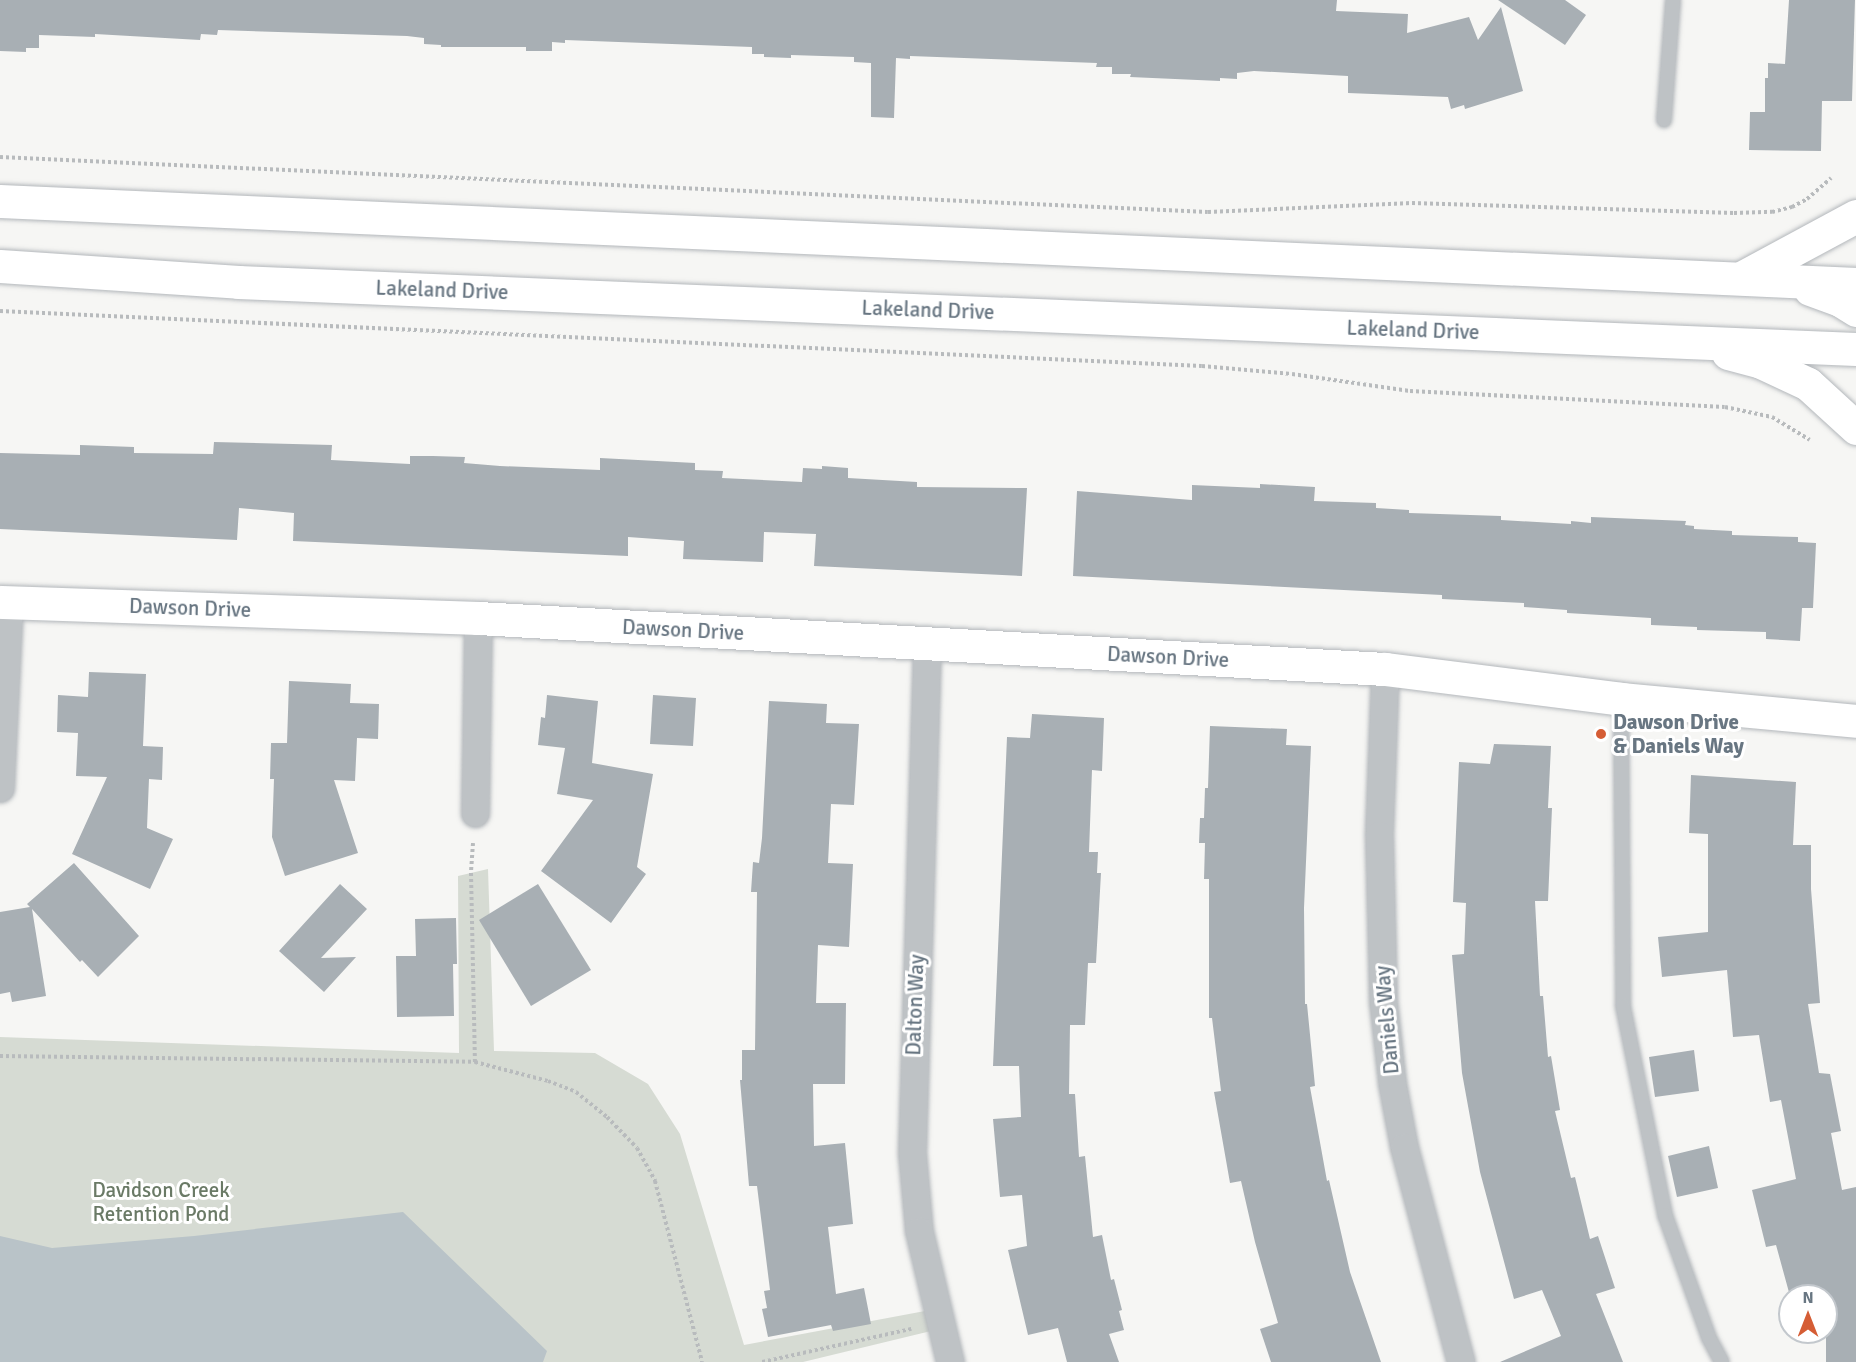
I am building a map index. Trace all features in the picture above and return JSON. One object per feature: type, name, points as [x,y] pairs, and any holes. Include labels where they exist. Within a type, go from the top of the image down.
[{"type":"main road","points":[[0,201],[1856,284]]},
{"type":"main road","points":[[1739,279],[1856,216]]},
{"type":"main road","name":"Lakeland Drive","points":[[0,266],[238,282],[1856,349]]},
{"type":"main road","points":[[1789,281],[1840,300],[1856,310]]},
{"type":"main road","points":[[1770,344],[1849,330],[1856,326]]},
{"type":"main road","points":[[1686,341],[1761,362],[1808,384],[1856,428]]},
{"type":"main road","name":"Dawson Drive","points":[[5,602],[478,618],[1385,669],[1621,699],[1856,721]]},
{"type":"street","name":"Dawson Drive","points":[[0,788],[5,602]]},
{"type":"street","points":[[475,813],[478,618]]},
{"type":"street","name":"Dalton Way","points":[[927,644],[912,1153],[919,1231],[950,1362]]},
{"type":"street","name":"Daniels Way","points":[[1385,669],[1378,836],[1383,1001],[1392,1083],[1404,1147],[1461,1362]]},
{"type":"lane","points":[[1664,120],[1673,0]]},
{"type":"lane","points":[[1621,699],[1623,1006],[1665,1215],[1709,1338],[1722,1362]]},
{"type":"path","points":[[0,157],[1208,212],[1412,203],[1773,212],[1792,207],[1807,199],[1831,178]]},
{"type":"path","points":[[0,311],[1202,366],[1292,374],[1410,391],[1725,407],[1773,417],[1810,440]]},
{"type":"path","points":[[475,813],[471,873],[475,1062]]},
{"type":"path","points":[[0,1056],[475,1062],[548,1081],[576,1092],[607,1117],[637,1148],[655,1181],[702,1362]]},
{"type":"path","points":[[762,1362],[940,1321]]},
{"type":"green space","name":"Davidson Creek Retention Pond","points":[[488,869],[494,1051],[595,1053],[648,1084],[680,1134],[744,1345],[925,1311],[931,1331],[803,1362],[0,1362],[0,1037],[459,1053],[458,876]]},
{"type":"shaded area","points":[[403,1212],[547,1351],[543,1362],[0,1362],[0,1236],[52,1248],[194,1236]]},
{"type":"building","points":[[0,0],[1337,0],[1336,11],[1408,14],[1407,33],[1469,17],[1478,40],[1501,7],[1523,91],[1465,109],[1464,105],[1451,109],[1448,97],[1348,93],[1348,76],[1254,71],[1237,73],[1237,79],[1220,78],[1220,81],[1130,77],[1131,74],[1112,74],[1112,67],[1096,67],[1097,63],[910,56],[910,59],[896,58],[894,118],[871,117],[871,63],[854,62],[854,57],[791,55],[791,58],[764,57],[764,54],[752,54],[752,47],[565,40],[565,43],[552,42],[552,51],[526,51],[526,47],[441,47],[441,45],[424,44],[424,38],[407,36],[218,30],[217,35],[201,34],[200,40],[95,34],[95,37],[39,35],[39,48],[26,48],[26,52],[0,51]]},
{"type":"building","points":[[1498,0],[1565,0],[1586,15],[1565,45]]},
{"type":"building","points":[[1789,0],[1855,0],[1852,101],[1822,101],[1821,151],[1749,150],[1750,112],[1765,112],[1765,78],[1768,78],[1768,63],[1785,64]]},
{"type":"building","points":[[214,442],[332,445],[331,460],[410,464],[410,456],[465,457],[464,463],[600,470],[600,458],[695,463],[695,470],[723,471],[722,478],[802,482],[803,468],[822,469],[822,466],[848,468],[848,478],[917,482],[917,487],[1027,488],[1022,576],[814,566],[816,534],[764,532],[763,562],[683,559],[684,541],[628,537],[628,556],[293,541],[294,513],[239,508],[237,540],[0,529],[0,453],[80,455],[80,445],[134,447],[134,453],[213,454]]},
{"type":"building","points":[[1260,484],[1315,487],[1314,501],[1376,503],[1376,508],[1409,510],[1409,513],[1501,516],[1501,520],[1571,524],[1571,521],[1591,523],[1591,517],[1686,521],[1685,525],[1694,526],[1694,529],[1732,531],[1732,535],[1798,537],[1798,542],[1816,543],[1813,608],[1802,608],[1800,641],[1766,639],[1766,632],[1697,630],[1697,627],[1651,625],[1651,618],[1567,613],[1567,610],[1524,607],[1524,603],[1442,599],[1442,595],[1073,576],[1077,491],[1192,500],[1192,485],[1260,488]]},
{"type":"building","points":[[89,672],[146,674],[143,746],[163,747],[162,780],[149,779],[147,828],[173,839],[150,889],[72,854],[107,777],[76,776],[78,733],[57,732],[58,695],[88,697]]},
{"type":"building","points":[[289,681],[351,684],[350,703],[379,704],[378,739],[357,738],[355,781],[334,780],[358,853],[285,876],[272,837],[274,779],[270,779],[271,743],[287,743]]},
{"type":"building","points":[[547,695],[598,701],[592,763],[653,774],[637,867],[646,874],[611,923],[541,871],[593,800],[557,794],[565,748],[538,745],[541,717],[545,718]]},
{"type":"building","points":[[653,695],[696,698],[693,746],[650,744]]},
{"type":"building","points":[[769,701],[827,704],[826,723],[859,724],[854,805],[831,804],[828,863],[853,864],[849,947],[818,945],[816,1003],[846,1003],[845,1084],[813,1084],[814,1146],[845,1143],[853,1224],[828,1227],[836,1294],[864,1288],[871,1324],[833,1331],[831,1325],[768,1337],[762,1309],[767,1308],[764,1291],[770,1290],[757,1186],[749,1186],[740,1080],[742,1080],[742,1050],[755,1050],[757,892],[751,892],[753,862],[759,863],[762,838]]},
{"type":"building","points":[[1032,714],[1104,718],[1102,771],[1092,770],[1089,852],[1098,852],[1097,873],[1101,873],[1096,963],[1088,963],[1085,1025],[1070,1025],[1069,1094],[1075,1094],[1079,1157],[1085,1156],[1093,1237],[1102,1235],[1111,1280],[1114,1279],[1122,1310],[1119,1311],[1124,1330],[1109,1334],[1119,1362],[1067,1362],[1058,1328],[1028,1335],[1008,1250],[1027,1246],[1022,1195],[1000,1197],[993,1119],[1021,1117],[1019,1066],[993,1066],[1007,737],[1030,738]]},
{"type":"building","points":[[1210,726],[1287,729],[1286,745],[1311,746],[1304,908],[1305,1004],[1307,1004],[1315,1086],[1310,1087],[1327,1181],[1329,1180],[1350,1272],[1381,1362],[1271,1362],[1260,1329],[1278,1323],[1255,1242],[1241,1181],[1230,1183],[1214,1092],[1221,1091],[1212,1018],[1209,1018],[1209,879],[1204,879],[1205,843],[1199,843],[1200,818],[1204,818],[1205,788],[1208,788]]},
{"type":"building","points":[[1494,744],[1551,746],[1548,808],[1552,808],[1548,901],[1535,901],[1540,996],[1543,996],[1548,1057],[1551,1056],[1560,1110],[1555,1111],[1571,1178],[1575,1177],[1590,1239],[1598,1236],[1615,1288],[1596,1294],[1623,1362],[1500,1362],[1561,1336],[1542,1290],[1514,1299],[1480,1172],[1462,1073],[1452,955],[1464,954],[1466,903],[1453,902],[1459,762],[1490,764]]},
{"type":"building","points":[[1691,775],[1796,782],[1793,845],[1811,845],[1811,889],[1820,1003],[1808,1004],[1819,1073],[1830,1074],[1841,1131],[1831,1133],[1842,1190],[1856,1187],[1856,1362],[1826,1362],[1826,1344],[1838,1344],[1838,1284],[1787,1284],[1776,1245],[1766,1247],[1752,1190],[1796,1179],[1781,1100],[1770,1102],[1759,1035],[1733,1037],[1727,970],[1662,977],[1658,937],[1708,932],[1708,834],[1689,833]]},
{"type":"building","points":[[74,863],[139,936],[98,977],[82,960],[80,962],[32,909],[46,996],[12,1002],[10,992],[0,994],[0,912],[30,907],[27,904]]},
{"type":"building","points":[[340,884],[367,909],[321,958],[356,957],[324,992],[279,951]]},
{"type":"building","points":[[538,884],[591,970],[531,1006],[479,920]]},
{"type":"building","points":[[456,918],[457,964],[453,964],[454,1016],[397,1017],[396,956],[416,956],[415,919]]},
{"type":"building","points":[[1694,1050],[1699,1091],[1655,1097],[1649,1057]]},
{"type":"building","points":[[1709,1146],[1718,1188],[1677,1197],[1668,1156]]},
{"type":"place","name":"Dawson Drive & Daniels Way","points":[[1601,734]]}]
